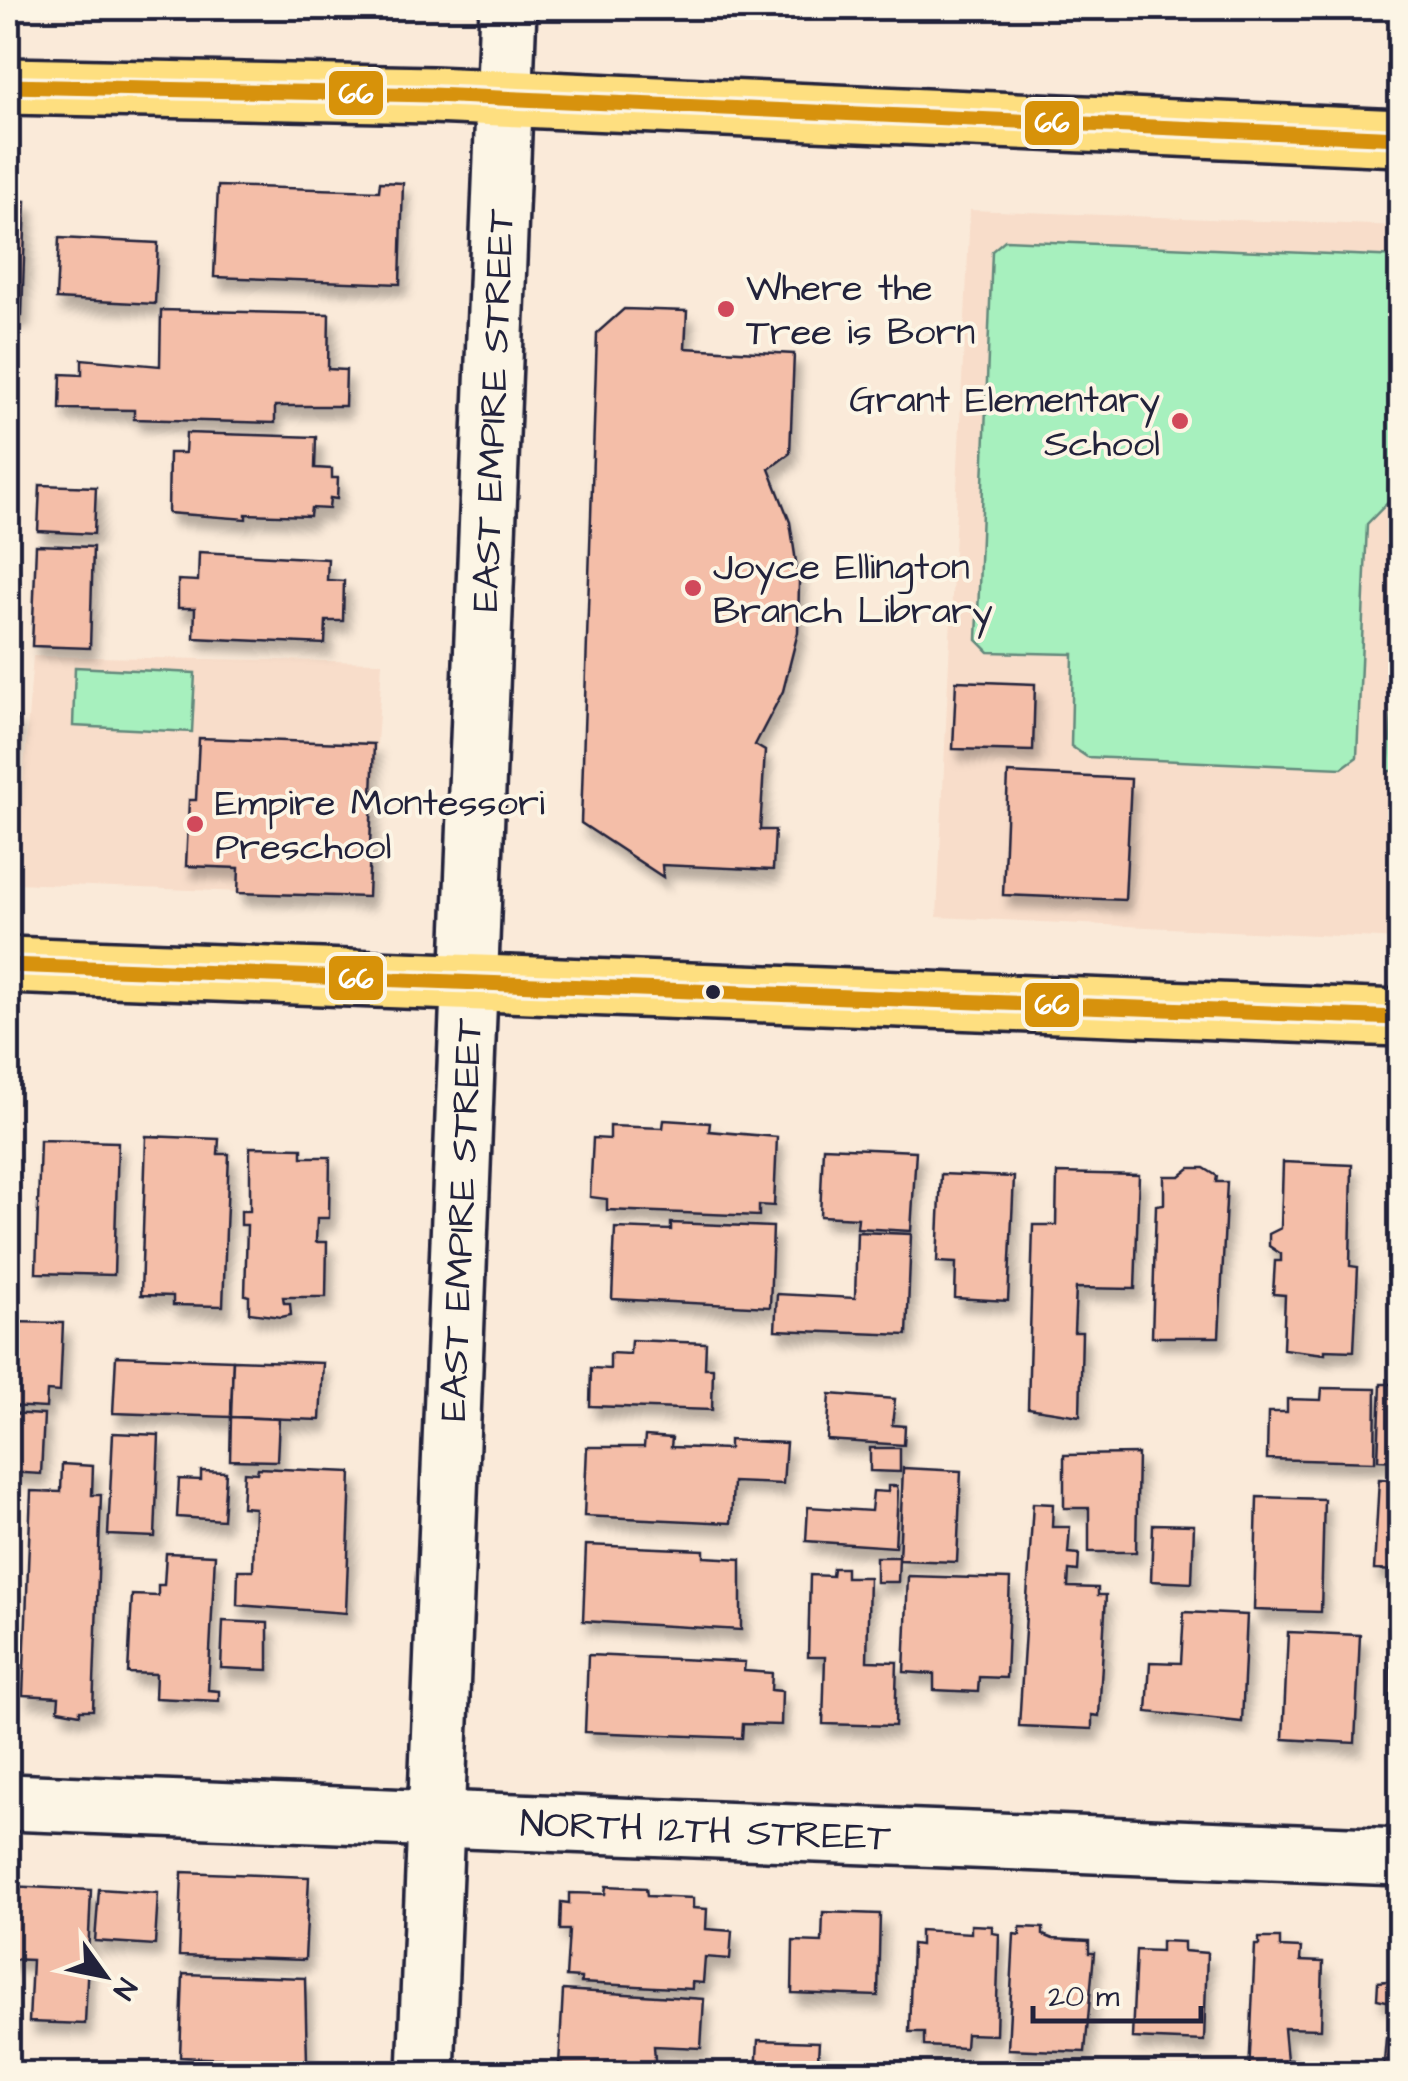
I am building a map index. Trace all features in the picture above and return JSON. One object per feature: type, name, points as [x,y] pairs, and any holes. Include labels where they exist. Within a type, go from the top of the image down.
[{"type":"main road","points":[[8,86],[504,100],[1400,138]]},
{"type":"main road","points":[[8,965],[1400,1018]]},
{"type":"street","name":"EAST EMPIRE STREET","points":[[426,2074],[508,8]]},
{"type":"street","name":"NORTH 12TH STREET","points":[[8,1802],[1400,1857]]},
{"type":"shaded area","name":"Grant Elementary School","points":[[970,210],[1400,226],[1400,939],[937,917]]},
{"type":"shaded area","name":"Empire Montessori Preschool","points":[[33,656],[382,662],[368,897],[15,883]]},
{"type":"green space","name":"Grant Elementary School","points":[[1005,240],[1400,257],[1400,490],[1367,524],[1357,757],[1342,768],[1087,757],[1071,746],[1073,654],[989,652],[977,640],[992,251]]},
{"type":"green space","points":[[75,667],[195,673],[192,732],[73,726]]},
{"type":"green space","points":[[1393,697],[1400,698],[1400,771],[1388,771]]},
{"type":"building","points":[[380,182],[403,183],[400,284],[214,277],[218,186],[379,191]]},
{"type":"building","points":[[8,200],[26,201],[22,316],[8,316]]},
{"type":"building","points":[[59,238],[158,243],[155,304],[56,299]]},
{"type":"building","name":"Joyce Ellington Branch Library","points":[[624,309],[687,311],[685,348],[794,354],[790,453],[769,469],[790,522],[799,582],[798,632],[783,691],[755,745],[765,751],[760,830],[775,830],[773,870],[662,865],[663,877],[581,823],[597,333]]},
{"type":"building","points":[[161,310],[329,314],[328,369],[346,370],[345,406],[275,406],[275,423],[134,419],[134,410],[60,409],[61,374],[82,375],[82,359],[160,366]]},
{"type":"building","points":[[186,433],[316,437],[315,468],[332,469],[332,478],[338,478],[337,499],[330,498],[329,509],[311,508],[310,516],[246,514],[246,519],[168,513],[169,453],[185,453]]},
{"type":"building","points":[[40,485],[96,487],[94,534],[38,531]]},
{"type":"building","points":[[36,545],[93,547],[90,648],[32,646]]},
{"type":"building","points":[[199,552],[328,559],[327,580],[344,581],[343,621],[326,621],[325,644],[194,638],[195,608],[178,608],[178,580],[198,581]]},
{"type":"building","points":[[956,681],[1035,684],[1033,751],[953,749]]},
{"type":"building","points":[[8,717],[18,717],[8,808]]},
{"type":"building","points":[[199,738],[374,744],[368,897],[238,893],[239,868],[186,866],[189,800],[196,800]]},
{"type":"building","points":[[1008,773],[1131,779],[1125,900],[1003,895]]},
{"type":"building","points":[[664,1120],[710,1123],[709,1131],[777,1137],[774,1206],[759,1205],[759,1216],[607,1210],[607,1199],[590,1197],[593,1138],[610,1139],[610,1126],[663,1128]]},
{"type":"building","points":[[146,1136],[219,1139],[218,1154],[229,1154],[223,1306],[173,1305],[173,1296],[141,1295]]},
{"type":"building","points":[[40,1140],[118,1142],[114,1275],[36,1273]]},
{"type":"building","points":[[250,1147],[302,1148],[302,1157],[330,1157],[329,1218],[317,1218],[316,1242],[327,1242],[326,1297],[283,1297],[284,1303],[290,1303],[291,1315],[249,1313],[249,1296],[245,1295],[247,1225],[241,1225],[241,1211],[250,1211]]},
{"type":"building","points":[[823,1147],[916,1151],[911,1231],[857,1228],[858,1218],[820,1216]]},
{"type":"building","points":[[1283,1162],[1352,1165],[1350,1266],[1358,1267],[1354,1351],[1325,1350],[1325,1354],[1283,1349],[1285,1295],[1273,1294],[1275,1261],[1281,1261],[1281,1254],[1269,1246],[1269,1234],[1281,1228]]},
{"type":"building","points":[[1190,1168],[1204,1168],[1217,1176],[1216,1182],[1227,1182],[1219,1337],[1152,1337],[1156,1205],[1164,1204],[1164,1176],[1180,1176]]},
{"type":"building","points":[[1057,1173],[1139,1175],[1135,1289],[1076,1288],[1074,1332],[1082,1332],[1080,1416],[1028,1408],[1033,1225],[1056,1225]]},
{"type":"building","points":[[941,1174],[1014,1177],[1008,1301],[955,1298],[956,1263],[937,1262]]},
{"type":"building","points":[[671,1223],[773,1227],[770,1307],[612,1299],[615,1228],[671,1230]]},
{"type":"building","points":[[857,1232],[911,1234],[907,1335],[775,1330],[777,1294],[855,1298]]},
{"type":"building","points":[[8,1322],[63,1323],[60,1392],[47,1391],[46,1408],[8,1406]]},
{"type":"building","points":[[631,1340],[706,1343],[705,1368],[713,1368],[712,1410],[590,1406],[591,1368],[610,1369],[610,1353],[630,1354]]},
{"type":"building","points":[[116,1356],[233,1360],[231,1417],[113,1413]]},
{"type":"building","points":[[233,1360],[323,1363],[320,1420],[231,1417]]},
{"type":"building","points":[[1381,1384],[1400,1384],[1400,1461],[1378,1460]]},
{"type":"building","points":[[1322,1388],[1376,1389],[1375,1462],[1267,1459],[1268,1412],[1287,1412],[1287,1399],[1321,1400]]},
{"type":"building","points":[[830,1394],[895,1399],[892,1425],[905,1426],[904,1445],[827,1440]]},
{"type":"building","points":[[8,1413],[44,1415],[41,1474],[8,1472]]},
{"type":"building","points":[[231,1417],[279,1419],[277,1461],[230,1460]]},
{"type":"building","points":[[113,1433],[159,1435],[155,1537],[108,1535]]},
{"type":"building","points":[[645,1436],[672,1438],[671,1447],[729,1449],[729,1440],[786,1443],[783,1484],[733,1482],[731,1523],[584,1516],[587,1447],[644,1447]]},
{"type":"building","points":[[870,1448],[900,1448],[900,1472],[870,1471]]},
{"type":"building","points":[[1138,1454],[1136,1552],[1089,1552],[1089,1508],[1064,1508],[1064,1455]]},
{"type":"building","points":[[62,1464],[93,1466],[92,1495],[101,1495],[93,1710],[80,1710],[80,1714],[58,1710],[59,1697],[23,1695],[31,1491],[61,1492]]},
{"type":"building","points":[[258,1468],[351,1472],[346,1613],[237,1605],[238,1570],[253,1570],[255,1508],[242,1507],[244,1472],[257,1473]]},
{"type":"building","points":[[903,1468],[961,1471],[957,1562],[899,1560]]},
{"type":"building","points":[[201,1471],[226,1472],[223,1520],[177,1517],[179,1479],[201,1480]]},
{"type":"building","points":[[1379,1479],[1400,1480],[1400,1571],[1374,1570]]},
{"type":"building","points":[[888,1486],[897,1486],[898,1491],[895,1547],[806,1541],[808,1507],[871,1511],[873,1491],[888,1492]]},
{"type":"building","points":[[1257,1497],[1324,1499],[1321,1612],[1254,1610]]},
{"type":"building","points":[[1033,1503],[1053,1504],[1052,1527],[1070,1527],[1068,1553],[1079,1554],[1078,1571],[1069,1570],[1068,1587],[1098,1588],[1098,1595],[1106,1595],[1099,1716],[1092,1715],[1092,1729],[1019,1726]]},
{"type":"building","points":[[1153,1524],[1194,1525],[1192,1583],[1151,1581]]},
{"type":"building","points":[[586,1545],[704,1550],[704,1557],[741,1559],[741,1630],[583,1621]]},
{"type":"building","points":[[166,1553],[215,1555],[208,1690],[219,1691],[219,1701],[155,1698],[156,1674],[128,1673],[132,1595],[158,1596],[158,1585],[164,1585]]},
{"type":"building","points":[[876,1557],[899,1557],[898,1582],[876,1582]]},
{"type":"building","points":[[833,1568],[846,1568],[846,1577],[869,1577],[867,1661],[897,1662],[895,1726],[823,1724],[825,1657],[808,1657],[810,1575],[832,1576]]},
{"type":"building","points":[[908,1576],[1010,1579],[1006,1678],[979,1677],[978,1692],[934,1690],[934,1674],[904,1672]]},
{"type":"building","points":[[1184,1612],[1247,1615],[1242,1722],[1147,1712],[1150,1662],[1181,1663]]},
{"type":"building","points":[[223,1621],[268,1623],[268,1670],[221,1668]]},
{"type":"building","points":[[1288,1632],[1360,1635],[1355,1743],[1283,1739]]},
{"type":"building","points":[[1391,1647],[1400,1647],[1400,1743],[1388,1743]]},
{"type":"building","points":[[588,1655],[745,1662],[744,1671],[772,1673],[771,1690],[782,1691],[781,1725],[743,1724],[742,1738],[585,1732]]},
{"type":"building","points":[[182,1872],[309,1877],[305,1960],[179,1956]]},
{"type":"building","points":[[8,1886],[91,1890],[85,2024],[29,2022],[32,1960],[8,1959]]},
{"type":"building","points":[[606,1886],[646,1888],[647,1896],[693,1898],[693,1908],[707,1909],[706,1929],[732,1931],[730,1959],[705,1957],[703,1983],[692,1982],[692,1989],[581,1983],[581,1978],[566,1977],[569,1930],[560,1930],[561,1902],[569,1903],[569,1893],[605,1894]]},
{"type":"building","points":[[99,1889],[158,1893],[155,1945],[95,1941]]},
{"type":"building","points":[[823,1912],[880,1914],[878,1996],[792,1993],[793,1941],[822,1942]]},
{"type":"building","points":[[971,1925],[992,1926],[992,1933],[999,1934],[996,2035],[966,2034],[965,2048],[924,2046],[924,2032],[909,2032],[912,1944],[920,1945],[920,1930],[971,1933]]},
{"type":"building","points":[[1020,1927],[1043,1928],[1043,1935],[1053,1939],[1089,1941],[1089,1953],[1094,1953],[1085,2052],[1008,2049],[1014,1934],[1020,1935]]},
{"type":"building","points":[[1259,1938],[1280,1938],[1280,1947],[1301,1948],[1300,1961],[1323,1962],[1321,2029],[1284,2028],[1287,2060],[1297,2060],[1296,2074],[1249,2074],[1255,1945],[1259,1945]]},
{"type":"building","points":[[1161,1941],[1184,1942],[1184,1951],[1207,1953],[1204,2041],[1132,2038],[1136,1950],[1161,1951]]},
{"type":"building","points":[[1398,1949],[1400,2074],[1383,2074],[1386,2037],[1395,2037],[1396,2003],[1377,1999],[1378,1982],[1397,1980]]},
{"type":"building","points":[[183,1974],[305,1978],[307,2062],[180,2057]]},
{"type":"building","points":[[563,1990],[704,1999],[701,2048],[654,2046],[656,2074],[616,2074],[616,2067],[559,2065]]},
{"type":"building","points":[[758,2040],[819,2042],[817,2074],[756,2074]]},
{"type":"transit line","name":"66","points":[[8,86],[432,95],[1400,138]]},
{"type":"transit line","name":"66","points":[[8,965],[1400,1018]]},
{"type":"place","name":"Where the Tree is Born","points":[[726,309]]},
{"type":"place","name":"Grant Elementary School","points":[[1180,421]]},
{"type":"place","name":"Joyce Ellington Branch Library","points":[[693,588]]},
{"type":"place","name":"Empire Montessori Preschool","points":[[195,824]]}]
